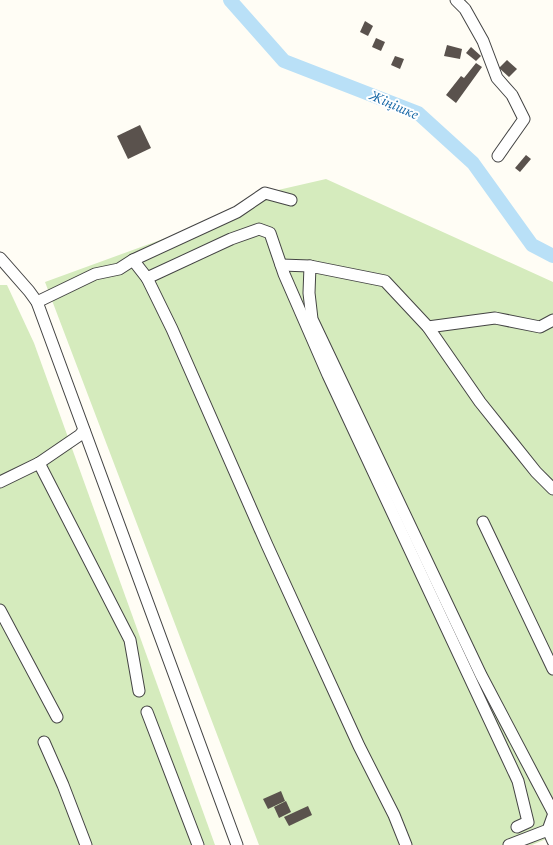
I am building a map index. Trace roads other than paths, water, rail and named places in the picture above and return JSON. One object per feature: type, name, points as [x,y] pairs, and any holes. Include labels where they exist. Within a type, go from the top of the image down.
[{"type":"street","points":[[456,0],[465,9],[483,41],[497,78],[512,95],[524,119],[498,156]]},
{"type":"street","points":[[37,302],[95,274],[119,269],[133,260],[237,212],[265,193],[291,200]]},
{"type":"street","points":[[147,278],[231,238],[259,229],[270,233],[281,265],[328,375],[518,781],[528,822],[516,827]]},
{"type":"street","points":[[0,258],[37,302],[236,845]]},
{"type":"street","points":[[133,260],[147,278],[172,329],[270,552],[342,710],[394,815],[406,845]]},
{"type":"street","points":[[281,265],[310,266],[385,281],[428,327],[480,402],[536,472],[553,489]]},
{"type":"street","points":[[310,266],[309,293],[312,319],[481,675],[553,812]]},
{"type":"street","points":[[428,327],[495,318],[540,327],[553,320]]},
{"type":"street","points":[[0,482],[39,463],[80,435],[84,430]]},
{"type":"street","points":[[39,463],[130,640],[139,691]]},
{"type":"street","points":[[483,522],[553,669]]},
{"type":"street","points":[[0,610],[58,717]]},
{"type":"street","points":[[147,712],[198,845]]},
{"type":"street","points":[[44,742],[63,785],[86,845]]},
{"type":"street","points":[[553,816],[548,830],[553,841]]},
{"type":"street","points":[[509,845],[548,830]]},
{"type":"waterway","name":"Жіңішке","points":[[230,0],[284,61],[418,113],[473,163],[532,245],[553,256]]}]
